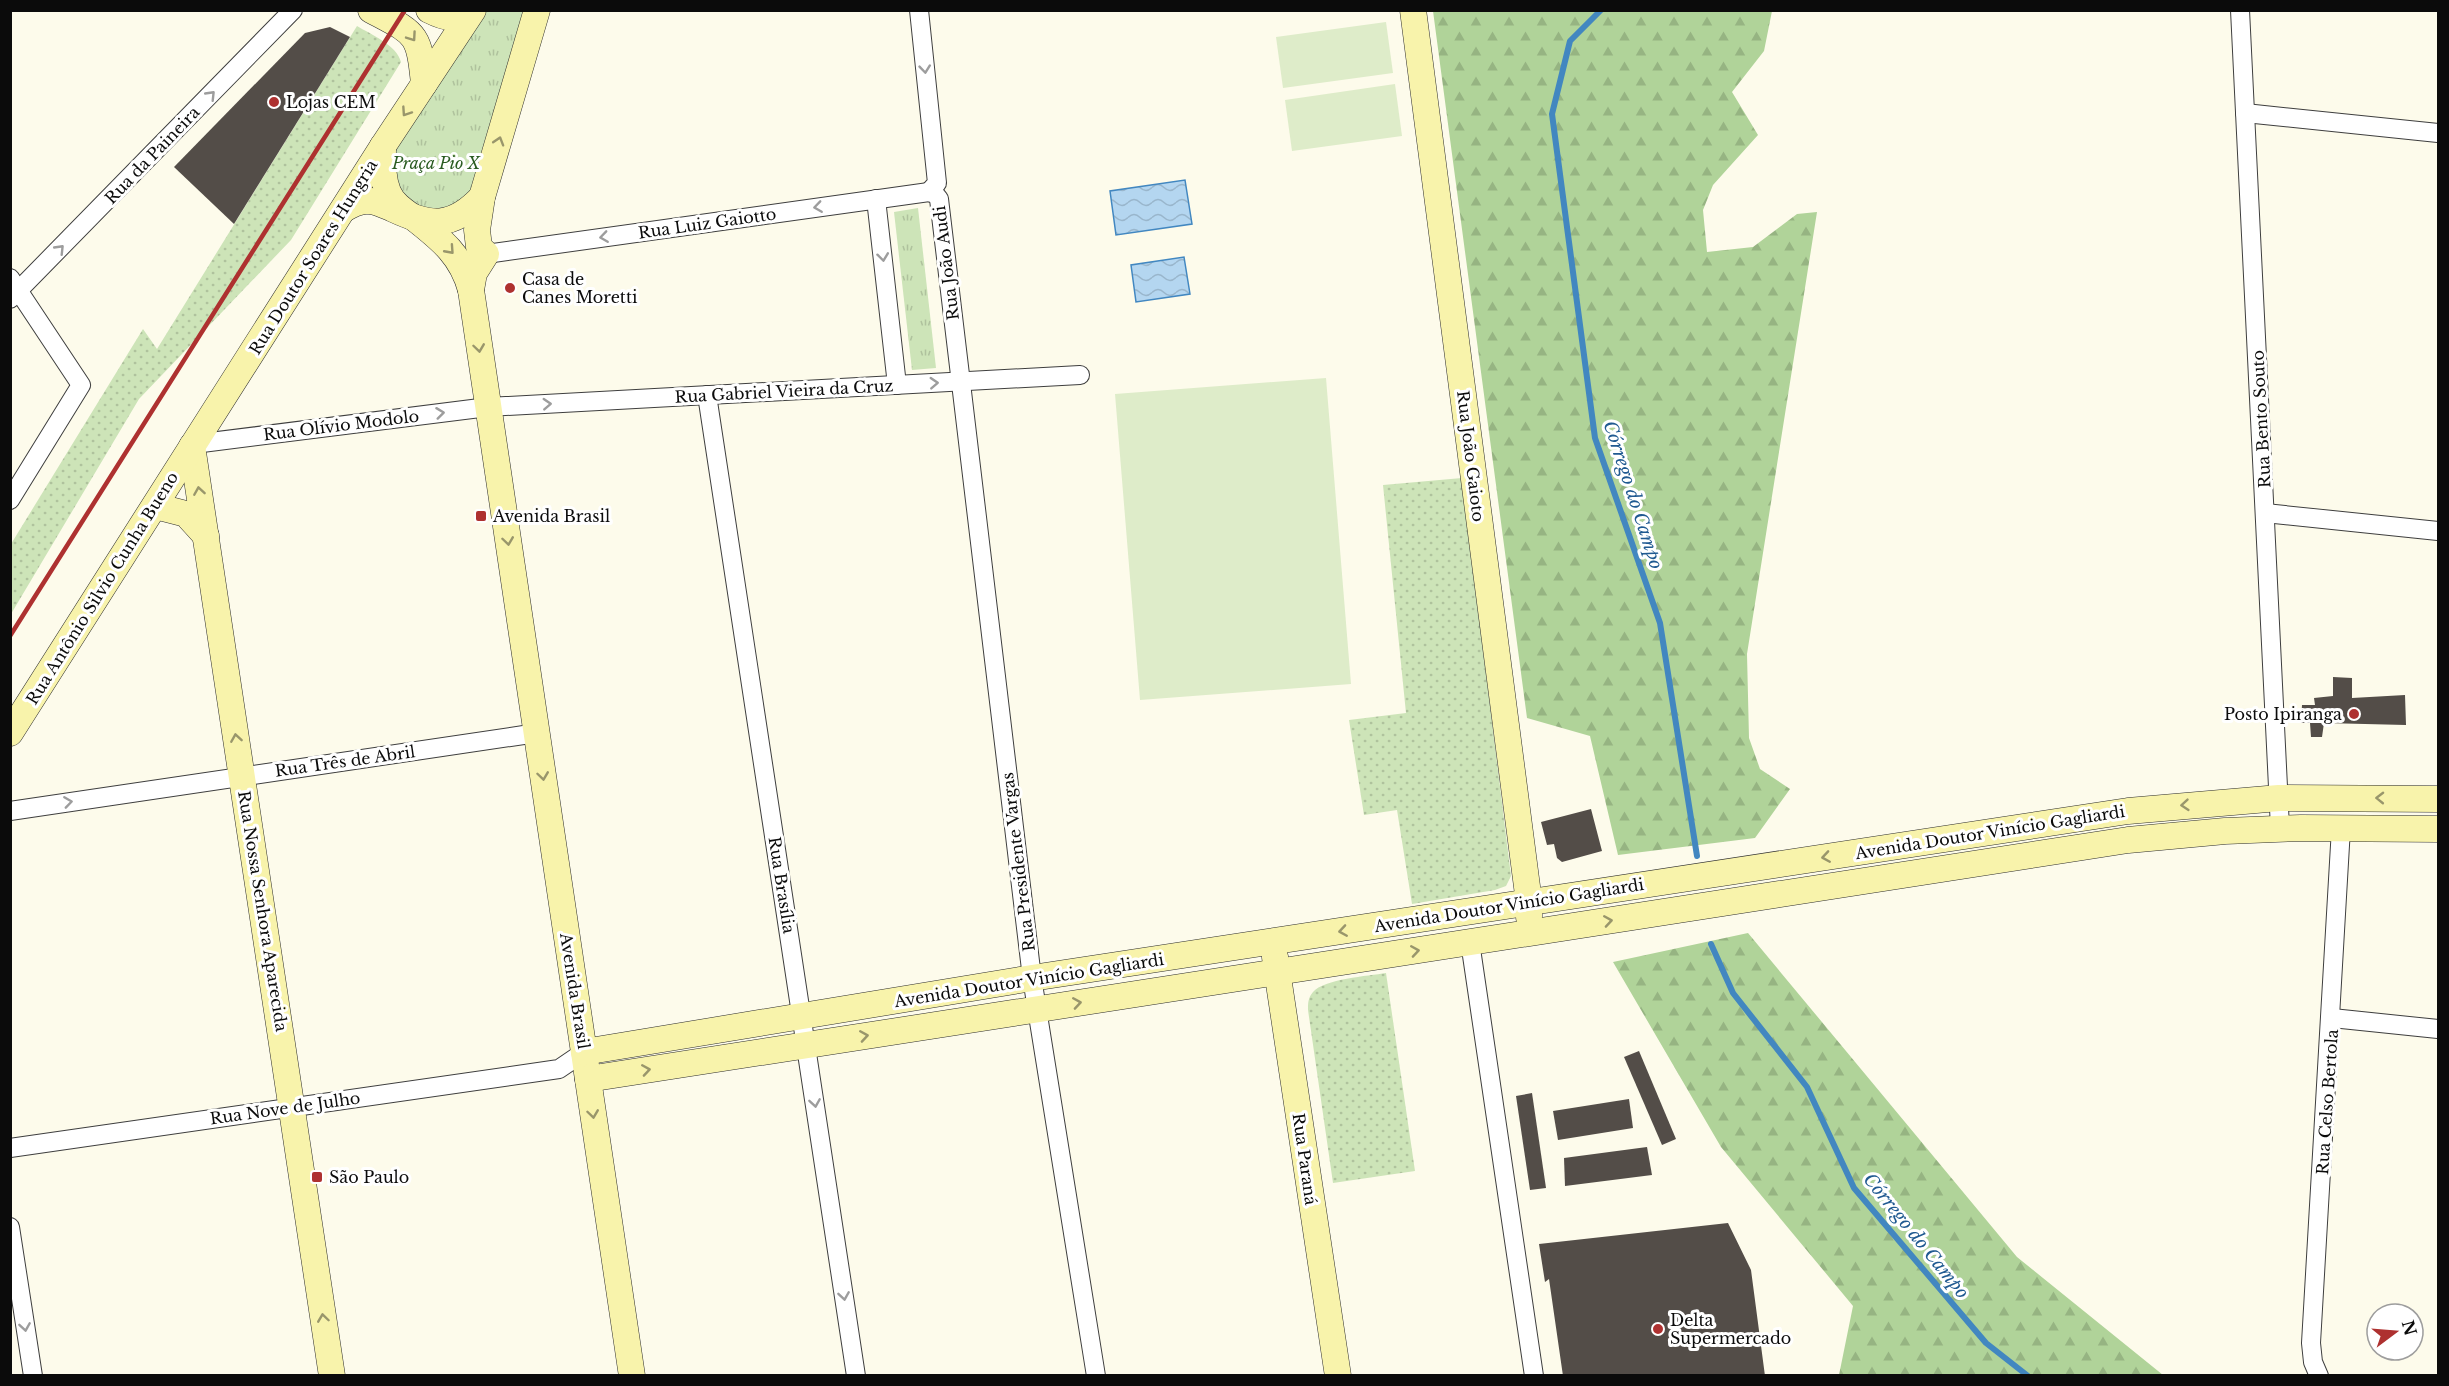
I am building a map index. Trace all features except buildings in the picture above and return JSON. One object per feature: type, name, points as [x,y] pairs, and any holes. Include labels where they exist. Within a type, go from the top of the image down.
[{"type":"street","name":"Rua da Paineira","points":[[13,289],[293,10]]},
{"type":"street","points":[[371,10],[406,29],[415,38],[422,55],[424,84]]},
{"type":"street","points":[[429,10],[453,18],[463,16],[472,10]]},
{"type":"street","name":"Rua Doutor Soares Hungria","points":[[193,445],[472,10]]},
{"type":"street","points":[[520,10],[526,23],[528,42]]},
{"type":"street","points":[[486,254],[479,247],[477,230],[482,197],[537,10]]},
{"type":"street","name":"Rua João Audi","points":[[919,10],[937,183],[929,192],[935,194],[939,199],[960,382]]},
{"type":"street","name":"Rua João Gaioto","points":[[1413,10],[1529,902]]},
{"type":"street","name":"Rua Bento Souto","points":[[2240,10],[2280,828]]},
{"type":"street","points":[[2246,113],[2439,133]]},
{"type":"street","points":[[383,146],[383,175],[389,194],[398,207],[444,243],[458,259],[466,270],[471,290]]},
{"type":"street","name":"Rua Luiz Gaiotto","points":[[486,254],[929,192]]},
{"type":"street","points":[[344,209],[368,200],[415,219],[437,222],[454,219],[468,212],[482,197]]},
{"type":"street","points":[[876,199],[897,385]]},
{"type":"street","name":"Avenida Brasil","points":[[486,254],[474,273],[471,290],[632,1376]]},
{"type":"street","points":[[10,500],[81,386],[13,289]]},
{"type":"street","name":"Rua Gabriel Vieira da Cruz","points":[[488,407],[1080,375]]},
{"type":"street","name":"Rua Presidente Vargas","points":[[960,382],[1032,978],[1096,1376]]},
{"type":"street","name":"Rua Brasília","points":[[707,395],[856,1376]]},
{"type":"street","name":"Rua Olívio Modolo","points":[[193,445],[488,407]]},
{"type":"street","name":"Rua Antônio Silvio Cunha Bueno","points":[[10,733],[193,445]]},
{"type":"street","name":"Rua Nossa Senhora Aparecida","points":[[193,445],[332,1376]]},
{"type":"street","points":[[155,506],[186,514],[206,536]]},
{"type":"street","points":[[2265,513],[2439,531]]},
{"type":"street","name":"Rua Três de Abril","points":[[10,810],[537,733]]},
{"type":"street","name":"Avenida Doutor Vinício Gagliardi","points":[[584,1052],[1032,978],[2128,811],[2279,798],[2439,799]]},
{"type":"street","name":"Avenida Doutor Vinício Gagliardi","points":[[588,1079],[2128,840],[2280,828],[2439,829]]},
{"type":"street","name":"Rua Celso Bertola","points":[[2319,1376],[2313,1362],[2312,1343],[2341,828]]},
{"type":"street","points":[[1938,840],[1943,869]]},
{"type":"street","points":[[1516,935],[1526,924],[1530,914],[1529,902]]},
{"type":"street","points":[[1482,909],[1472,919],[1468,930],[1534,1376]]},
{"type":"street","name":"Rua Paraná","points":[[1273,942],[1338,1376]]},
{"type":"street","points":[[2332,1018],[2439,1029]]},
{"type":"street","name":"Rua Nove de Julho","points":[[10,1148],[560,1069],[584,1052]]},
{"type":"street","name":"Rua Nove de Julho","points":[[560,1069],[588,1079]]},
{"type":"street","points":[[10,1227],[33,1376]]},
{"type":"green space","name":"Praça Pio X","points":[[483,11],[531,11],[473,191],[453,209],[414,208],[395,186],[394,145]]},
{"type":"green space","points":[[1433,11],[1772,11],[1764,51],[1732,92],[1758,135],[1713,185],[1703,210],[1707,252],[1753,247],[1797,214],[1817,212],[1747,654],[1749,738],[1760,769],[1790,789],[1755,838],[1618,855],[1590,736],[1527,718]]},
{"type":"green space","points":[[1386,22],[1393,73],[1283,88],[1276,37]]},
{"type":"green space","points":[[357,26],[389,45],[401,62],[291,240],[139,399],[11,614],[11,544],[143,329],[157,349]]},
{"type":"green space","points":[[1395,84],[1402,136],[1292,151],[1285,100]]},
{"type":"green space","points":[[918,208],[936,368],[912,370],[894,212]]},
{"type":"green space","points":[[1326,378],[1351,684],[1140,700],[1115,394]]},
{"type":"green space","points":[[1462,478],[1511,876],[1506,886],[1495,890],[1412,904],[1397,810],[1364,815],[1349,720],[1406,713],[1383,485]]},
{"type":"green space","points":[[1748,933],[2017,1257],[2163,1375],[1839,1375],[1853,1306],[1721,1147],[1613,962]]},
{"type":"green space","points":[[1386,973],[1415,1171],[1333,1183],[1308,1010],[1310,996],[1327,984]]},
{"type":"water","points":[[1185,180],[1192,224],[1116,235],[1110,191]]},
{"type":"water","points":[[1184,257],[1190,294],[1136,302],[1131,265]]},
{"type":"waterway","name":"Córrego do Campo","points":[[1601,10],[1570,41],[1552,114],[1595,438],[1660,623],[1697,856]]},
{"type":"waterway","name":"Córrego do Campo","points":[[1711,944],[1733,993],[1807,1087],[1854,1188],[1986,1343],[2028,1376]]},
{"type":"railway","points":[[10,636],[405,10]]},
{"type":"place","name":"Lojas CEM","points":[[274,102]]},
{"type":"place","name":"Casa de Canes Moretti","points":[[510,288]]},
{"type":"place","name":"Avenida Brasil","points":[[481,516]]},
{"type":"place","name":"Posto Ipiranga","points":[[2354,714]]},
{"type":"place","name":"São Paulo","points":[[317,1177]]},
{"type":"place","name":"Delta Supermercado","points":[[1658,1329]]}]
